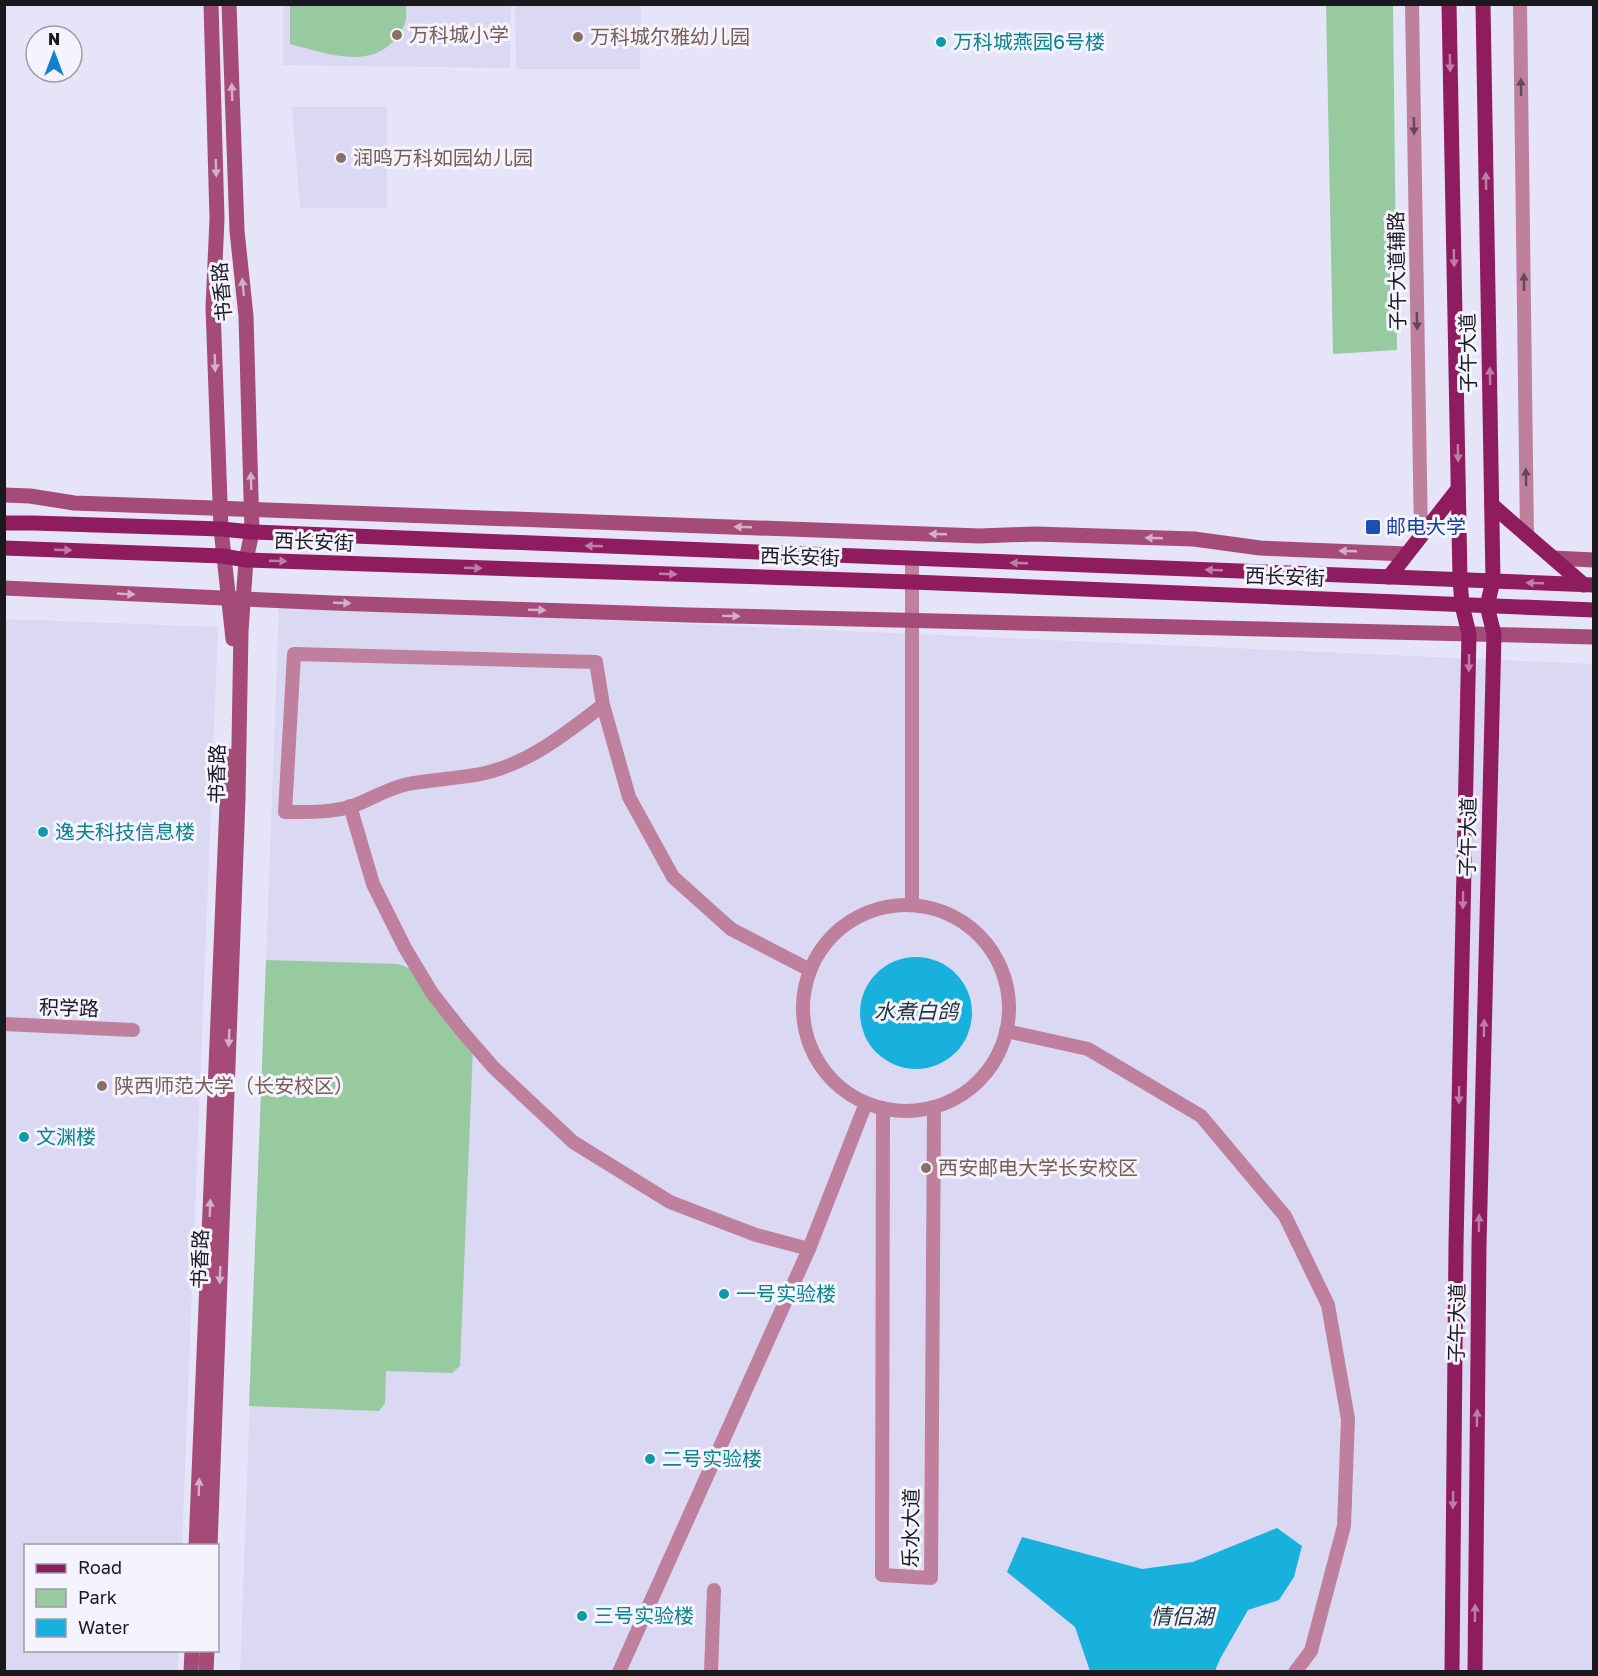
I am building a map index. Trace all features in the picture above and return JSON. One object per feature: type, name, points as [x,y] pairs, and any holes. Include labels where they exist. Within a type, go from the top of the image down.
[{"type":"main road","name":"子午大道","points":[[1449,4],[1460,579],[1462,605],[1469,634],[1456,1245],[1452,1671]]},
{"type":"main road","name":"子午大道","points":[[1475,1671],[1479,1245],[1494,634],[1487,606],[1493,581],[1484,4]]},
{"type":"main road","points":[[1389,577],[1458,489]]},
{"type":"main road","points":[[1492,505],[1588,585]]},
{"type":"main road","name":"西长安街","points":[[4,523],[221,529],[1588,585]]},
{"type":"main road","name":"西长安街","points":[[4,548],[223,556],[246,560],[912,582],[1593,610]]},
{"type":"street","name":"书香路","points":[[210,1544],[238,799],[241,631],[236,599],[223,556],[220,509],[213,308],[217,219],[211,4]]},
{"type":"street","name":"书香路","points":[[196,1544],[233,634],[236,599],[252,532],[246,316],[237,231],[229,4]]},
{"type":"street","name":"子午大道辅路","points":[[1412,4],[1421,536]]},
{"type":"street","points":[[1520,4],[1527,536]]},
{"type":"street","points":[[4,495],[30,496],[75,503],[220,509],[980,536],[1035,534],[1194,539],[1260,548],[1407,554]]},
{"type":"street","points":[[1553,558],[1593,560]]},
{"type":"street","points":[[912,559],[912,904]]},
{"type":"street","points":[[4,588],[236,599],[688,615],[1593,637]]},
{"type":"street","points":[[603,705],[546,746],[513,764],[486,773],[408,784],[385,790],[350,806],[322,812],[285,812],[294,654],[596,662],[603,705],[629,797],[673,877],[731,929],[810,970]]},
{"type":"street","points":[[350,806],[373,884],[405,948],[432,993],[493,1068],[573,1142],[670,1202],[756,1235],[809,1249]]},
{"type":"street","points":[[912,904],[956,918],[982,938],[1000,965],[1009,996],[1006,1031],[998,1055],[982,1078],[960,1096],[934,1107],[909,1111],[883,1108],[866,1103],[839,1086],[818,1062],[813,1052],[805,1033],[802,1001],[810,970],[828,939],[856,917],[890,906],[912,904]]},
{"type":"street","name":"积学路","points":[[4,1024],[132,1030]]},
{"type":"street","points":[[1006,1031],[1088,1049],[1201,1116],[1285,1216],[1328,1305],[1348,1419],[1344,1526],[1311,1651],[1295,1671]]},
{"type":"street","points":[[619,1671],[809,1249],[866,1103]]},
{"type":"street","name":"乐水大道","points":[[883,1108],[882,1575],[931,1578],[934,1107]]},
{"type":"street","points":[[711,1671],[714,1590]]},
{"type":"street","points":[[191,1671],[192,1652]]},
{"type":"street","points":[[206,1671],[207,1652]]},
{"type":"shaded area","name":"万科城小学","points":[[283,5],[511,5],[510,68],[283,65]]},
{"type":"shaded area","name":"万科城尔雅幼儿园","points":[[515,5],[641,5],[640,69],[516,69]]},
{"type":"shaded area","name":"润鸣万科如园幼儿园","points":[[292,107],[387,107],[387,208],[300,208]]},
{"type":"shaded area","name":"西安邮电大学长安校区","points":[[279,606],[1593,664],[1593,1671],[240,1672]]},
{"type":"shaded area","name":"陕西师范大学（长安校区）","points":[[5,619],[218,627],[182,1544],[24,1544],[24,1652],[178,1652],[178,1671],[5,1672]]},
{"type":"green space","points":[[290,5],[406,5],[406,19],[398,35],[388,46],[376,53],[348,57],[290,44]]},
{"type":"green space","points":[[1326,5],[1393,5],[1397,350],[1333,354]]},
{"type":"green space","points":[[266,960],[398,964],[419,972],[473,1048],[460,1366],[452,1373],[386,1371],[385,1403],[379,1411],[249,1406]]},
{"type":"water","name":"水煮白鸽","points":[[916,957],[937,962],[955,974],[967,992],[972,1013],[967,1034],[955,1052],[937,1064],[916,1069],[895,1064],[877,1052],[865,1034],[860,1013],[865,992],[877,974],[895,962]]},
{"type":"water","name":"情侣湖","points":[[1277,1528],[1302,1546],[1294,1577],[1279,1600],[1248,1610],[1215,1671],[1090,1671],[1075,1627],[1007,1572],[1022,1537],[1142,1569],[1193,1562]]},
{"type":"place","name":"万科城小学","points":[[397,35]]},
{"type":"place","name":"万科城尔雅幼儿园","points":[[578,37]]},
{"type":"place","name":"万科城燕园6号楼","points":[[941,42]]},
{"type":"place","name":"润鸣万科如园幼儿园","points":[[341,158]]},
{"type":"place","name":"邮电大学","points":[[1373,527]]},
{"type":"place","name":"逸夫科技信息楼","points":[[43,832]]},
{"type":"place","name":"陕西师范大学（长安校区）","points":[[102,1086]]},
{"type":"place","name":"文渊楼","points":[[24,1137]]},
{"type":"place","name":"西安邮电大学长安校区","points":[[926,1168]]},
{"type":"place","name":"一号实验楼","points":[[724,1294]]},
{"type":"place","name":"二号实验楼","points":[[650,1459]]},
{"type":"place","name":"三号实验楼","points":[[582,1616]]}]
